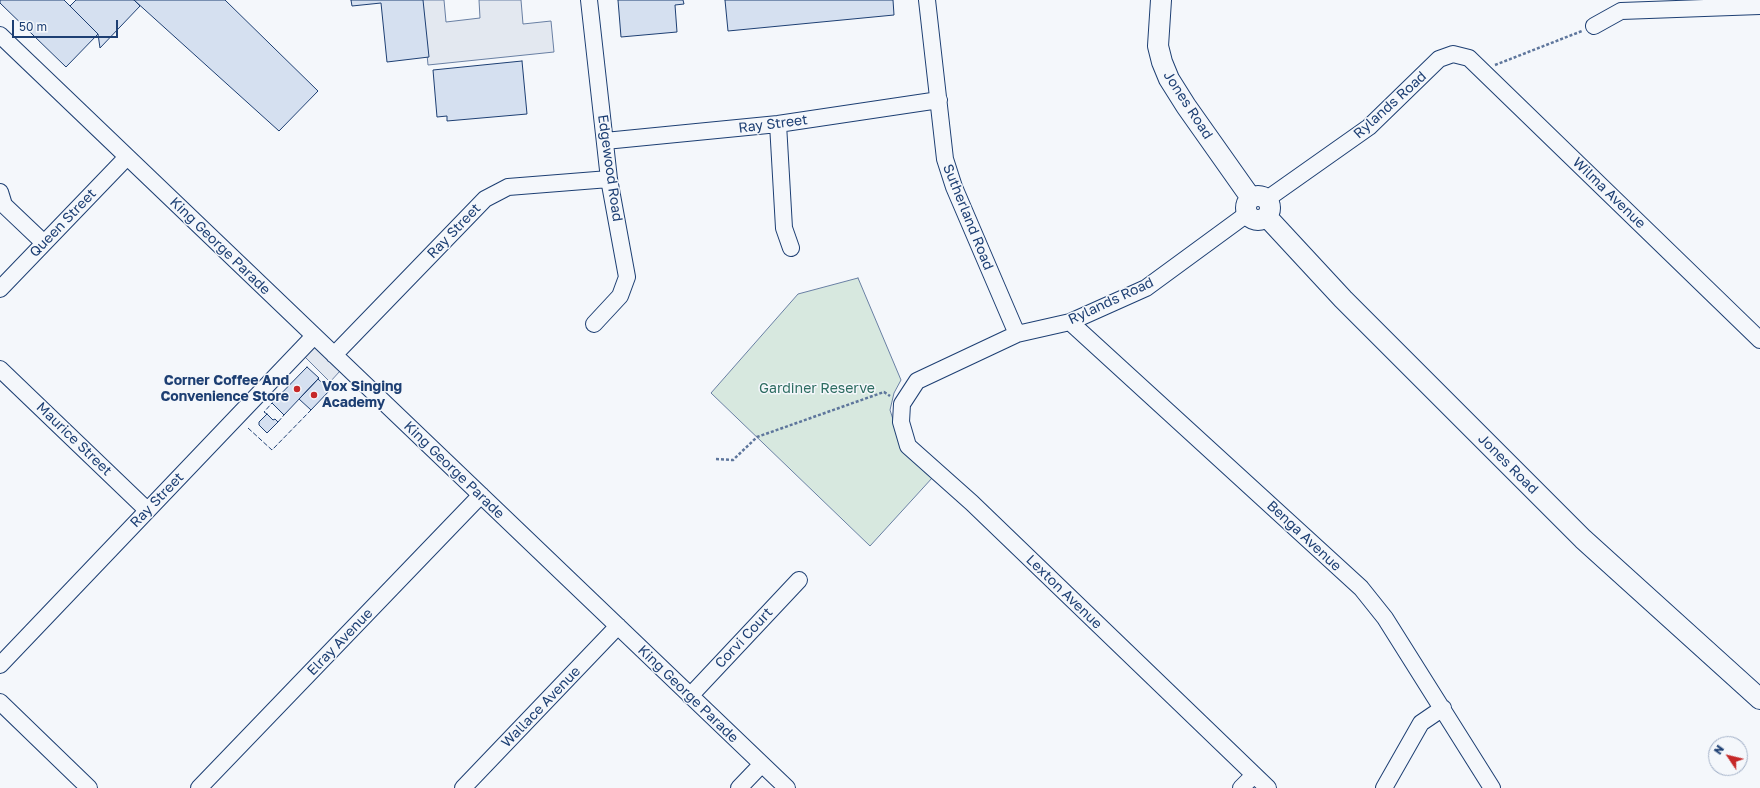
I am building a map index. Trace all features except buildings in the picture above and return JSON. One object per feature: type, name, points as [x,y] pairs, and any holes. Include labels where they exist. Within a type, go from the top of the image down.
[{"type":"main road","name":"Jones Road","points":[[1161,0],[1158,46],[1169,80],[1258,207],[1343,299],[1583,539],[1760,699]]},
{"type":"street","name":"Edgewood Road","points":[[589,0],[609,179],[627,277],[620,296],[594,324]]},
{"type":"street","name":"Sutherland Road","points":[[926,0],[945,159],[954,187],[1016,334]]},
{"type":"street","points":[[1594,26],[1621,11],[1760,6]]},
{"type":"street","name":"King George Parade","points":[[0,35],[787,788]]},
{"type":"street","name":"Rylands Road","points":[[902,404],[917,381],[1016,334],[1070,322],[1146,288],[1369,128],[1439,59],[1453,54]]},
{"type":"street","name":"Wilma Avenue","points":[[1453,54],[1469,58],[1482,70],[1760,340]]},
{"type":"street","name":"Ray Street","points":[[605,141],[778,124],[939,100]]},
{"type":"street","points":[[778,124],[784,228],[791,248]]},
{"type":"street","name":"Queen Street","points":[[0,289],[127,157]]},
{"type":"street","name":"Ray Street","points":[[334,355],[485,199],[508,187],[609,179]]},
{"type":"street","points":[[1,200],[44,243]]},
{"type":"street","name":"Benga Avenue","points":[[1070,322],[1360,588],[1385,618],[1492,788]]},
{"type":"street","name":"Ray Street","points":[[0,665],[314,336]]},
{"type":"street","name":"Maurice Street","points":[[0,369],[147,510]]},
{"type":"street","name":"Lexton Avenue","points":[[902,404],[901,422],[908,446],[978,509],[1268,788]]},
{"type":"street","name":"Elray Avenue","points":[[200,788],[480,495]]},
{"type":"street","name":"Corvi Court","points":[[690,696],[799,580]]},
{"type":"street","name":"Wallace Avenue","points":[[463,788],[618,626]]},
{"type":"street","points":[[0,702],[89,788]]},
{"type":"street","points":[[1384,788],[1421,723],[1443,708]]},
{"type":"street","points":[[739,788],[762,764]]},
{"type":"street","points":[[1241,788],[1254,774]]},
{"type":"path","points":[[1482,70],[1594,26]]},
{"type":"path","points":[[716,459],[733,460],[757,437],[884,392],[902,404]]},
{"type":"green space","name":"Gardiner Reserve","points":[[858,278],[901,380],[894,393],[890,410],[901,444],[933,477],[870,546],[711,393],[798,294]]},
{"type":"shaded area","points":[[422,0],[444,0],[446,22],[480,18],[479,0],[521,0],[523,24],[551,21],[554,52],[428,65]]},
{"type":"shaded area","points":[[314,346],[340,371],[330,382],[304,356]]},
{"type":"fence","points":[[267,414],[264,412],[272,403]]},
{"type":"fence","points":[[248,428],[272,450],[311,410]]},
{"type":"fence","points":[[278,422],[284,415]]},
{"type":"place","name":"Corner Coffee And Convenience Store","points":[[297,389]]},
{"type":"place","name":"Vox Singing Academy","points":[[314,395]]}]
